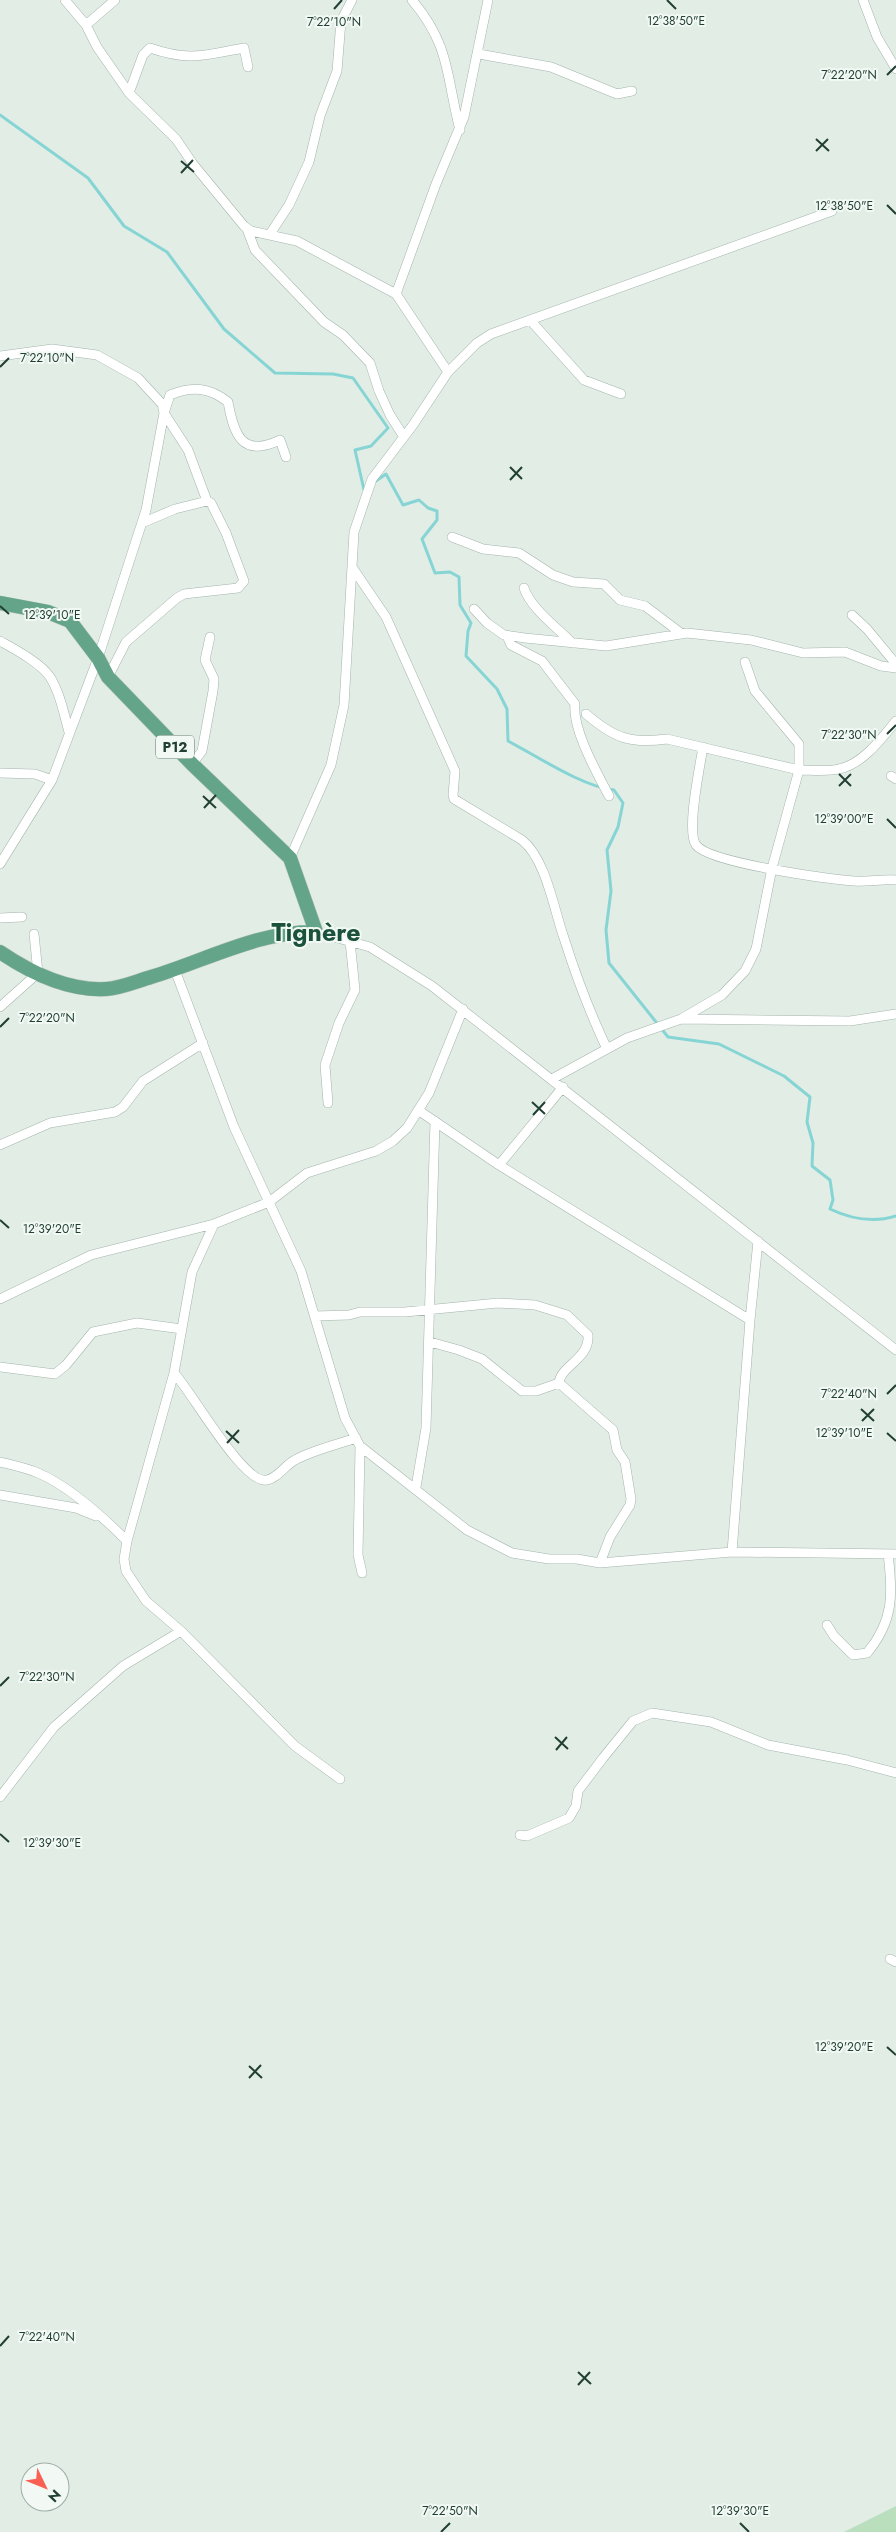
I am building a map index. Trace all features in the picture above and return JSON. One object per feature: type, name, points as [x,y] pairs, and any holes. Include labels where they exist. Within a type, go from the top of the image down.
[{"type":"main road","name":"P12","points":[[0,603],[48,612],[70,621],[98,658],[108,677],[192,764],[290,858],[316,932]]},
{"type":"main road","points":[[0,952],[24,968],[60,983],[108,989],[175,970],[254,941],[283,935],[316,932]]},
{"type":"street","points":[[65,0],[86,25],[97,47],[129,93],[176,139],[199,172],[247,229],[255,250],[324,322],[343,335],[370,363],[382,399],[404,437]]},
{"type":"street","points":[[86,25],[114,0]]},
{"type":"street","points":[[270,234],[289,205],[309,162],[320,116],[337,71],[341,21],[352,0]]},
{"type":"street","points":[[412,0],[435,30],[450,78],[453,102],[460,130]]},
{"type":"street","points":[[396,294],[436,184],[460,130],[479,54],[488,0]]},
{"type":"street","points":[[863,0],[877,37],[896,69]]},
{"type":"street","points":[[129,93],[143,55],[150,48],[172,56],[191,58],[244,48],[248,67]]},
{"type":"street","points":[[479,54],[551,67],[617,94],[632,90]]},
{"type":"street","points":[[290,858],[331,765],[339,731],[344,705],[354,532],[372,479],[404,437],[448,372],[477,343],[492,334],[832,212]]},
{"type":"street","points":[[247,229],[297,241],[396,294],[448,372]]},
{"type":"street","points":[[530,320],[584,380],[621,394]]},
{"type":"street","points":[[0,356],[52,349],[97,355],[138,378],[162,404],[164,413],[188,450],[207,501],[211,503],[244,574],[242,584],[238,588],[184,594],[177,598],[126,642],[108,677]]},
{"type":"street","points":[[0,864],[52,780],[98,658],[142,523],[158,454],[164,413],[170,395],[186,388],[216,393],[228,402],[233,427],[240,440],[250,447],[265,447],[280,440],[286,457]]},
{"type":"street","points":[[142,523],[175,508],[207,501]]},
{"type":"street","points":[[452,537],[483,549],[519,553],[553,575],[573,582],[604,584],[620,600],[645,606],[682,634]]},
{"type":"street","points":[[352,567],[386,617],[455,771],[454,800],[522,840],[531,849],[543,875],[590,1014],[607,1049]]},
{"type":"street","points":[[524,588],[526,594],[539,610],[572,643]]},
{"type":"street","points":[[474,609],[487,623],[507,636],[606,646],[682,634],[751,640],[803,653],[845,652],[881,666],[896,666]]},
{"type":"street","points":[[852,615],[867,629],[896,666]]},
{"type":"street","points":[[507,636],[511,645],[542,661],[575,704],[574,717],[584,739],[590,759],[609,796]]},
{"type":"street","points":[[192,764],[202,751],[213,691],[214,678],[206,660],[210,637]]},
{"type":"street","points":[[0,641],[21,653],[50,676],[61,702],[69,732]]},
{"type":"street","points":[[552,1079],[627,1038],[681,1019],[722,995],[745,971],[756,949],[772,868],[799,770],[799,744],[755,691],[745,662]]},
{"type":"street","points":[[586,714],[604,730],[627,740],[648,741],[667,739],[799,770],[839,770],[854,764],[876,745],[896,722]]},
{"type":"street","points":[[703,747],[693,811],[695,844],[705,852],[720,858],[818,878],[856,881],[896,880]]},
{"type":"street","points":[[0,773],[36,774],[52,780]]},
{"type":"street","points":[[0,918],[22,917]]},
{"type":"street","points":[[316,932],[370,947],[432,986],[892,1344],[896,1350]]},
{"type":"street","points":[[0,1007],[38,973],[34,934]]},
{"type":"street","points":[[328,1103],[325,1065],[339,1023],[355,990],[350,941]]},
{"type":"street","points":[[175,970],[234,1127],[301,1271],[345,1418],[358,1442],[468,1530],[512,1553],[549,1560],[577,1559],[600,1563],[732,1552],[892,1554],[891,1609],[883,1629],[867,1653],[853,1655],[834,1636],[827,1625]]},
{"type":"street","points":[[0,1299],[91,1255],[214,1224],[269,1202],[307,1173],[376,1151],[393,1141],[407,1128],[429,1093],[462,1009]]},
{"type":"street","points":[[681,1019],[850,1021],[896,1014]]},
{"type":"street","points":[[0,1145],[50,1123],[115,1112],[123,1107],[143,1081],[203,1043]]},
{"type":"street","points":[[499,1165],[563,1087]]},
{"type":"street","points":[[418,1110],[499,1165],[750,1320]]},
{"type":"street","points":[[416,1487],[426,1428],[435,1122]]},
{"type":"street","points":[[214,1224],[192,1272],[174,1372],[127,1541],[124,1559],[126,1571],[146,1601],[181,1631],[295,1746],[340,1780]]},
{"type":"street","points":[[732,1552],[758,1241]]},
{"type":"street","points":[[315,1316],[498,1303],[544,1306],[567,1315],[588,1335],[588,1345],[578,1360],[561,1376],[559,1383]]},
{"type":"street","points":[[0,1367],[55,1374],[66,1366],[93,1332],[137,1322],[182,1329]]},
{"type":"street","points":[[430,1342],[460,1350],[482,1359],[522,1391],[536,1391],[559,1383]]},
{"type":"street","points":[[174,1372],[183,1382],[224,1444],[250,1472],[262,1480],[269,1480],[295,1459],[358,1442]]},
{"type":"street","points":[[559,1383],[613,1430],[617,1450],[625,1462],[631,1502],[610,1537],[600,1563]]},
{"type":"street","points":[[358,1442],[358,1554],[362,1573]]},
{"type":"street","points":[[0,1462],[38,1473],[105,1519],[127,1541]]},
{"type":"street","points":[[0,1495],[76,1508],[105,1519]]},
{"type":"street","points":[[0,1797],[54,1727],[123,1666],[181,1631]]},
{"type":"street","points":[[520,1835],[527,1836],[569,1818],[576,1806],[578,1791],[603,1758],[633,1721],[652,1714],[711,1722],[768,1745],[847,1760],[896,1773]]},
{"type":"green space","points":[[896,2506],[896,2532],[844,2532]]},
{"type":"waterway","points":[[0,115],[88,178],[124,226],[167,252],[224,329],[275,373],[333,374],[353,378],[388,428],[371,446],[355,450],[364,490],[366,489]]},
{"type":"waterway","points":[[373,483],[386,474],[403,505],[419,500],[428,508],[437,511],[437,520],[422,539],[435,573],[450,572],[459,577],[460,605],[471,623],[468,631],[466,656],[497,689],[507,709],[508,741],[574,777],[602,788],[614,790],[623,803],[618,827],[607,850],[611,891],[606,930],[609,963],[668,1037],[719,1044],[784,1076],[810,1097],[807,1122],[813,1143],[812,1166],[830,1180],[833,1200],[830,1209],[863,1219],[896,1216]]},
{"type":"district","name":"Tignère","points":[[316,932]]}]
